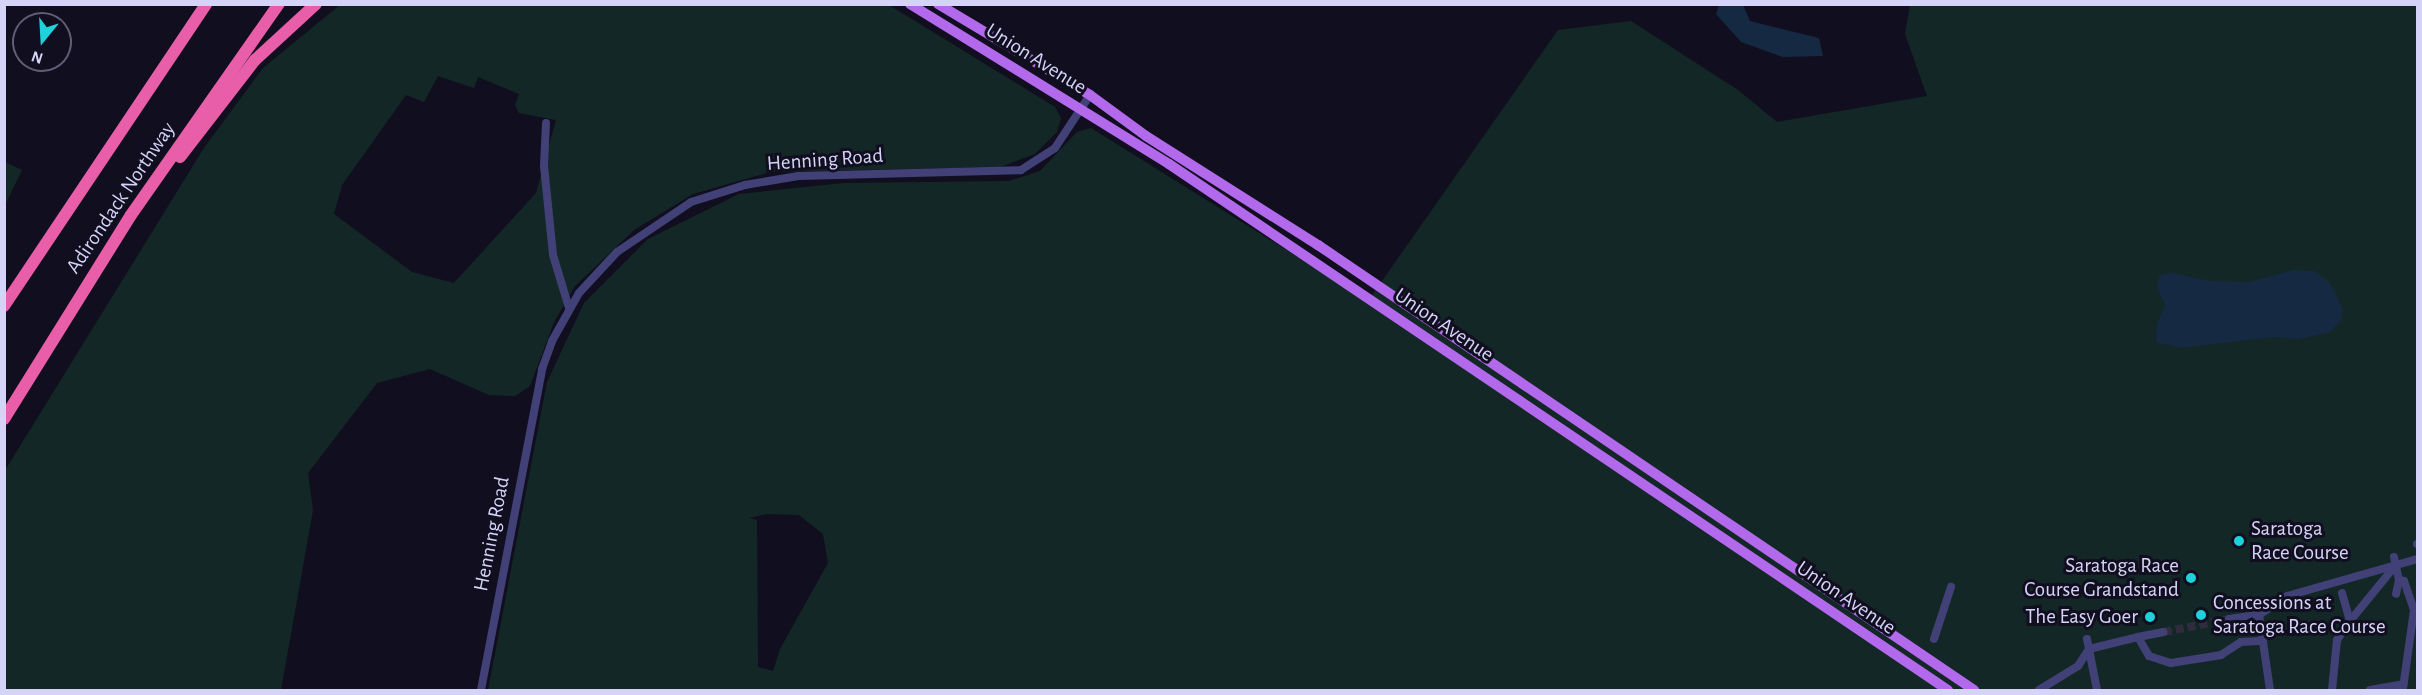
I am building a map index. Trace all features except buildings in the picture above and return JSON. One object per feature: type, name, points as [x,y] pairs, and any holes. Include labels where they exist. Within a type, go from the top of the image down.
[{"type":"highway","name":"Adirondack Northway","points":[[4,306],[206,4]]},
{"type":"highway","name":"Adirondack Northway","points":[[4,419],[131,215],[279,4]]},
{"type":"highway","points":[[131,215],[160,184],[255,60],[316,4]]},
{"type":"main road","name":"Union Avenue","points":[[910,4],[1081,109],[1644,482],[1948,690]]},
{"type":"main road","name":"Union Avenue","points":[[938,4],[1090,95],[1146,136],[1338,259],[1974,690]]},
{"type":"street","name":"Henning Road","points":[[481,690],[542,369],[569,308],[598,271],[637,236],[691,202],[716,191],[798,176],[1022,170],[1055,148],[1090,95]]},
{"type":"street","points":[[546,123],[544,165],[553,255],[569,308]]},
{"type":"street","points":[[2229,619],[2259,615],[2287,596],[2394,561],[2418,559]]},
{"type":"street","points":[[2394,561],[2398,580],[2396,594]]},
{"type":"street","points":[[2332,690],[2337,640],[2394,561]]},
{"type":"street","points":[[2370,690],[2403,686],[2414,610],[2404,581],[2398,580]]},
{"type":"street","points":[[1934,639],[1951,587]]},
{"type":"street","points":[[2342,593],[2350,621]]},
{"type":"street","points":[[2259,615],[2270,690]]},
{"type":"street","points":[[2039,690],[2078,666],[2089,649],[2164,632]]},
{"type":"street","points":[[2138,637],[2149,656],[2171,663],[2221,655],[2241,642],[2263,641]]},
{"type":"street","points":[[2087,639],[2097,690]]},
{"type":"green space","points":[[340,5],[889,5],[1055,107],[1061,118],[1057,132],[1035,154],[1000,167],[770,172],[693,194],[634,230],[575,286],[554,322],[530,386],[515,396],[489,395],[430,369],[377,383],[308,473],[313,510],[281,690],[5,690],[4,472],[204,148],[263,68]],"holes":[[[438,76],[474,88],[478,77],[519,94],[515,105],[519,113],[556,120],[536,193],[454,283],[412,272],[334,214],[342,185],[406,95],[424,102]]]},
{"type":"green space","name":"Saratoga Race Course","points":[[1910,5],[2417,5],[2417,690],[488,690],[547,382],[584,303],[648,239],[739,194],[844,183],[1009,181],[1040,171],[1077,132],[1091,128],[1368,301],[1558,30],[1631,21],[1738,90],[1777,122],[1927,96],[1905,34]],"holes":[[[766,514],[799,515],[823,534],[828,563],[780,649],[773,671],[758,667],[757,520],[749,518]]]},
{"type":"green space","points":[[5,162],[22,170],[5,205]]},
{"type":"water","points":[[1719,5],[1743,5],[1750,21],[1819,38],[1823,56],[1783,57],[1741,42],[1716,14]]},
{"type":"water","points":[[2295,270],[2314,271],[2331,284],[2343,310],[2341,320],[2330,332],[2298,339],[2273,337],[2180,348],[2156,342],[2157,324],[2165,305],[2157,287],[2160,275],[2171,273],[2211,281],[2249,282]]},
{"type":"tunnel","points":[[2164,632],[2229,619]]},
{"type":"place","name":"Saratoga Race Course","points":[[2239,541]]},
{"type":"place","name":"Saratoga Race Course Grandstand","points":[[2191,578]]},
{"type":"place","name":"Concessions at Saratoga Race Course","points":[[2201,615]]},
{"type":"place","name":"The Easy Goer","points":[[2150,617]]}]
